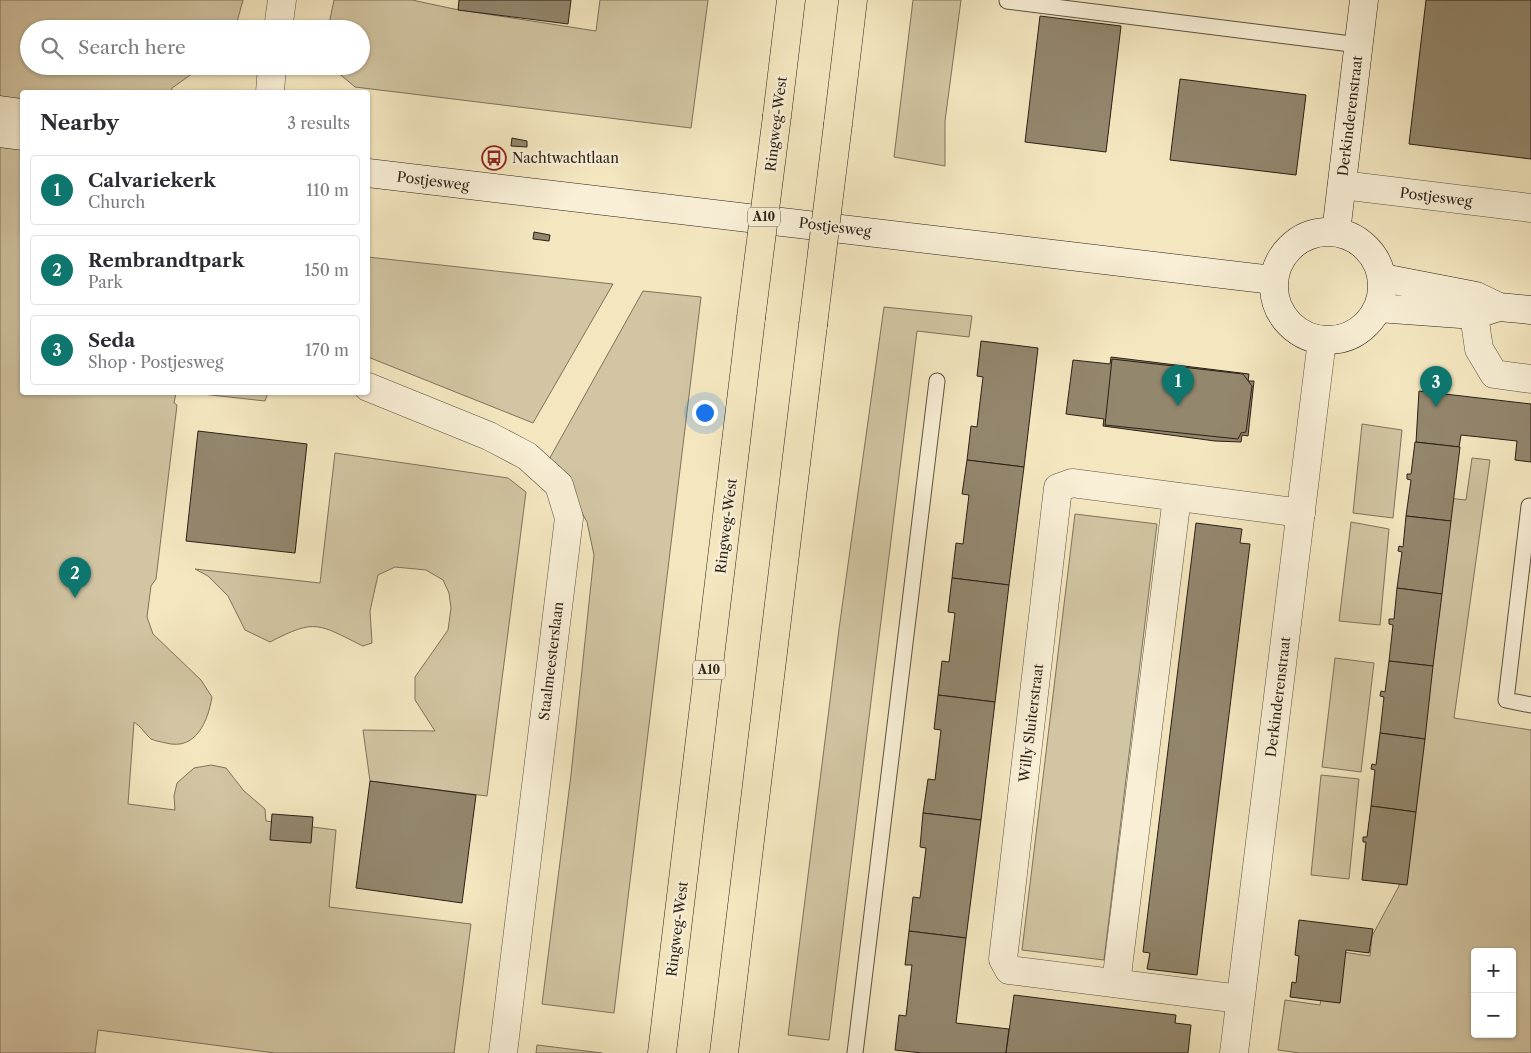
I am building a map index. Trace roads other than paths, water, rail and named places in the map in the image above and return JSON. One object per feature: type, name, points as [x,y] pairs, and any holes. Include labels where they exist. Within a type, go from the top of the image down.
[{"type":"highway","name":"Ringweg-West","points":[[662,1053],[791,0]]},
{"type":"highway","points":[[726,1041],[853,0]]},
{"type":"street","points":[[279,20],[282,0]]},
{"type":"street","name":"Derkinderenstraat","points":[[1336,232],[1364,0]]},
{"type":"street","points":[[270,90],[271,75]]},
{"type":"street","points":[[0,110],[20,113]]},
{"type":"street","points":[[0,133],[20,136]]},
{"type":"street","name":"Postjesweg","points":[[370,173],[1273,280]]},
{"type":"street","name":"Postjesweg","points":[[1342,185],[1531,208]]},
{"type":"street","points":[[1319,232],[1336,232],[1354,238],[1368,250],[1378,265],[1383,278],[1378,308],[1364,326],[1344,338],[1322,340],[1301,334],[1285,320],[1275,301],[1273,280],[1278,262],[1288,248],[1302,237],[1319,232]]},
{"type":"street","points":[[1383,278],[1476,296],[1486,311],[1479,349],[1494,374],[1531,379]]},
{"type":"street","points":[[1378,308],[1486,311],[1531,310]]},
{"type":"street","name":"Derkinderenstraat","points":[[1234,1053],[1322,340]]},
{"type":"street","name":"Staalmeesterslaan","points":[[370,389],[490,436],[527,456],[559,485],[569,518],[503,1053]]},
{"type":"street","name":"Willy Sluiterstraat","points":[[1240,999],[1009,970],[1003,958],[1058,488],[1072,483],[1301,513]]},
{"type":"street","points":[[1116,983],[1177,497]]},
{"type":"lane","points":[[1007,1],[1359,45]]},
{"type":"lane","points":[[856,1053],[937,381]]},
{"type":"lane","points":[[1527,704],[1506,700],[1529,506]]},
{"type":"place","name":"Nachtwachtlaan","points":[[494,158]]},
{"type":"place","name":"Calvariekerk","points":[[1178,406]]},
{"type":"place","name":"Seda","points":[[1436,407]]},
{"type":"place","name":"Rembrandtpark","points":[[75,598]]}]
